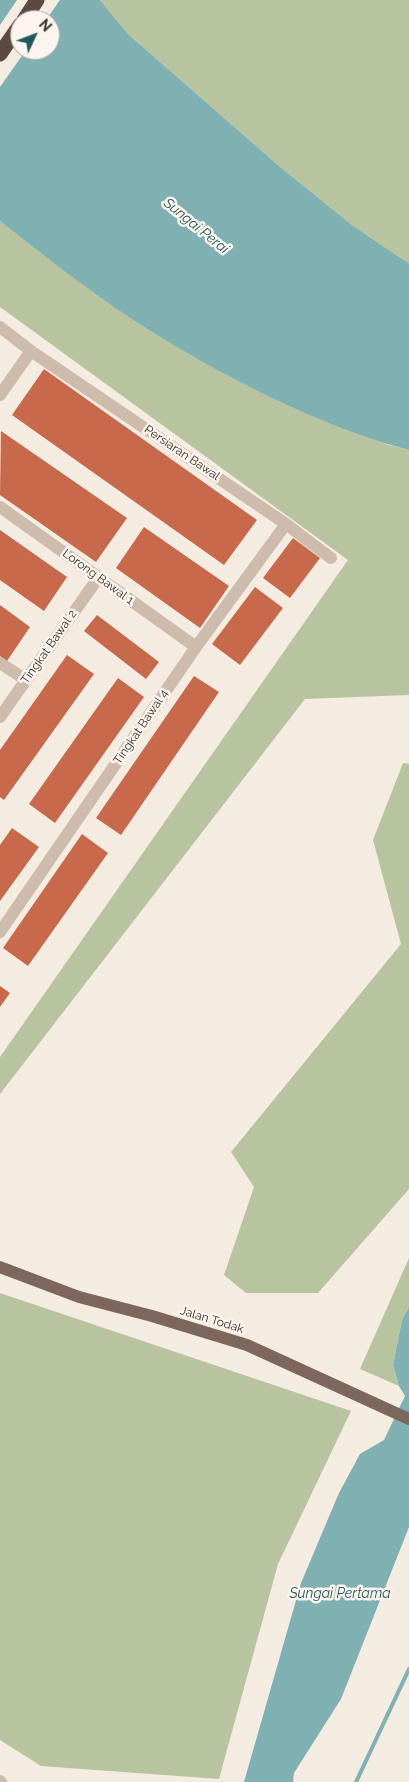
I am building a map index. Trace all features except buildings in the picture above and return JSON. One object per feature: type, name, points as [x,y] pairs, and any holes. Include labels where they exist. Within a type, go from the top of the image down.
[{"type":"highway","points":[[0,54],[10,40]]},
{"type":"main road","name":"Jalan Todak","points":[[0,1267],[79,1297],[152,1316],[246,1345],[344,1388],[409,1420]]},
{"type":"street","name":"Persiaran Bawal","points":[[0,327],[31,351],[286,524],[331,558]]},
{"type":"street","points":[[0,395],[31,351]]},
{"type":"street","name":"Lorong Bawal 1","points":[[0,507],[196,648]]},
{"type":"street","name":"Tingkat Bawal 4","points":[[0,932],[196,648],[286,524]]},
{"type":"street","name":"Tingkat Bawal 2","points":[[0,717],[98,578]]},
{"type":"street","points":[[0,663],[26,680]]},
{"type":"green space","points":[[100,0],[409,0],[409,263],[352,225],[279,166],[128,34]]},
{"type":"green space","points":[[0,221],[88,288],[154,333],[389,445],[409,450],[409,695],[305,699],[0,1094],[0,1057],[348,560],[0,307]]},
{"type":"green space","points":[[403,763],[409,764],[409,1189],[318,1293],[246,1293],[224,1275],[254,1187],[231,1152],[401,944],[373,840]]},
{"type":"green space","points":[[409,1258],[409,1307],[402,1320],[393,1365],[399,1386],[360,1369]]},
{"type":"green space","points":[[0,1293],[351,1411],[278,1564],[219,1779],[41,1766],[0,1740]]},
{"type":"water","name":"Sungai Perai","points":[[0,0],[100,0],[128,34],[279,166],[352,225],[409,263],[409,450],[344,429],[245,385],[154,333],[76,279],[0,221]]},
{"type":"water","name":"Sungai Pertama","points":[[409,1307],[409,1527],[341,1699],[294,1773],[293,1782],[244,1782],[301,1583],[339,1493],[360,1454],[384,1440],[405,1396],[399,1386],[393,1365],[402,1320]]},
{"type":"pier","points":[[17,0],[60,0],[53,10],[10,10]]},
{"type":"pier","points":[[10,10],[10,60],[19,60],[0,87],[0,25]]},
{"type":"waterway","points":[[356,1782],[409,1669]]}]
